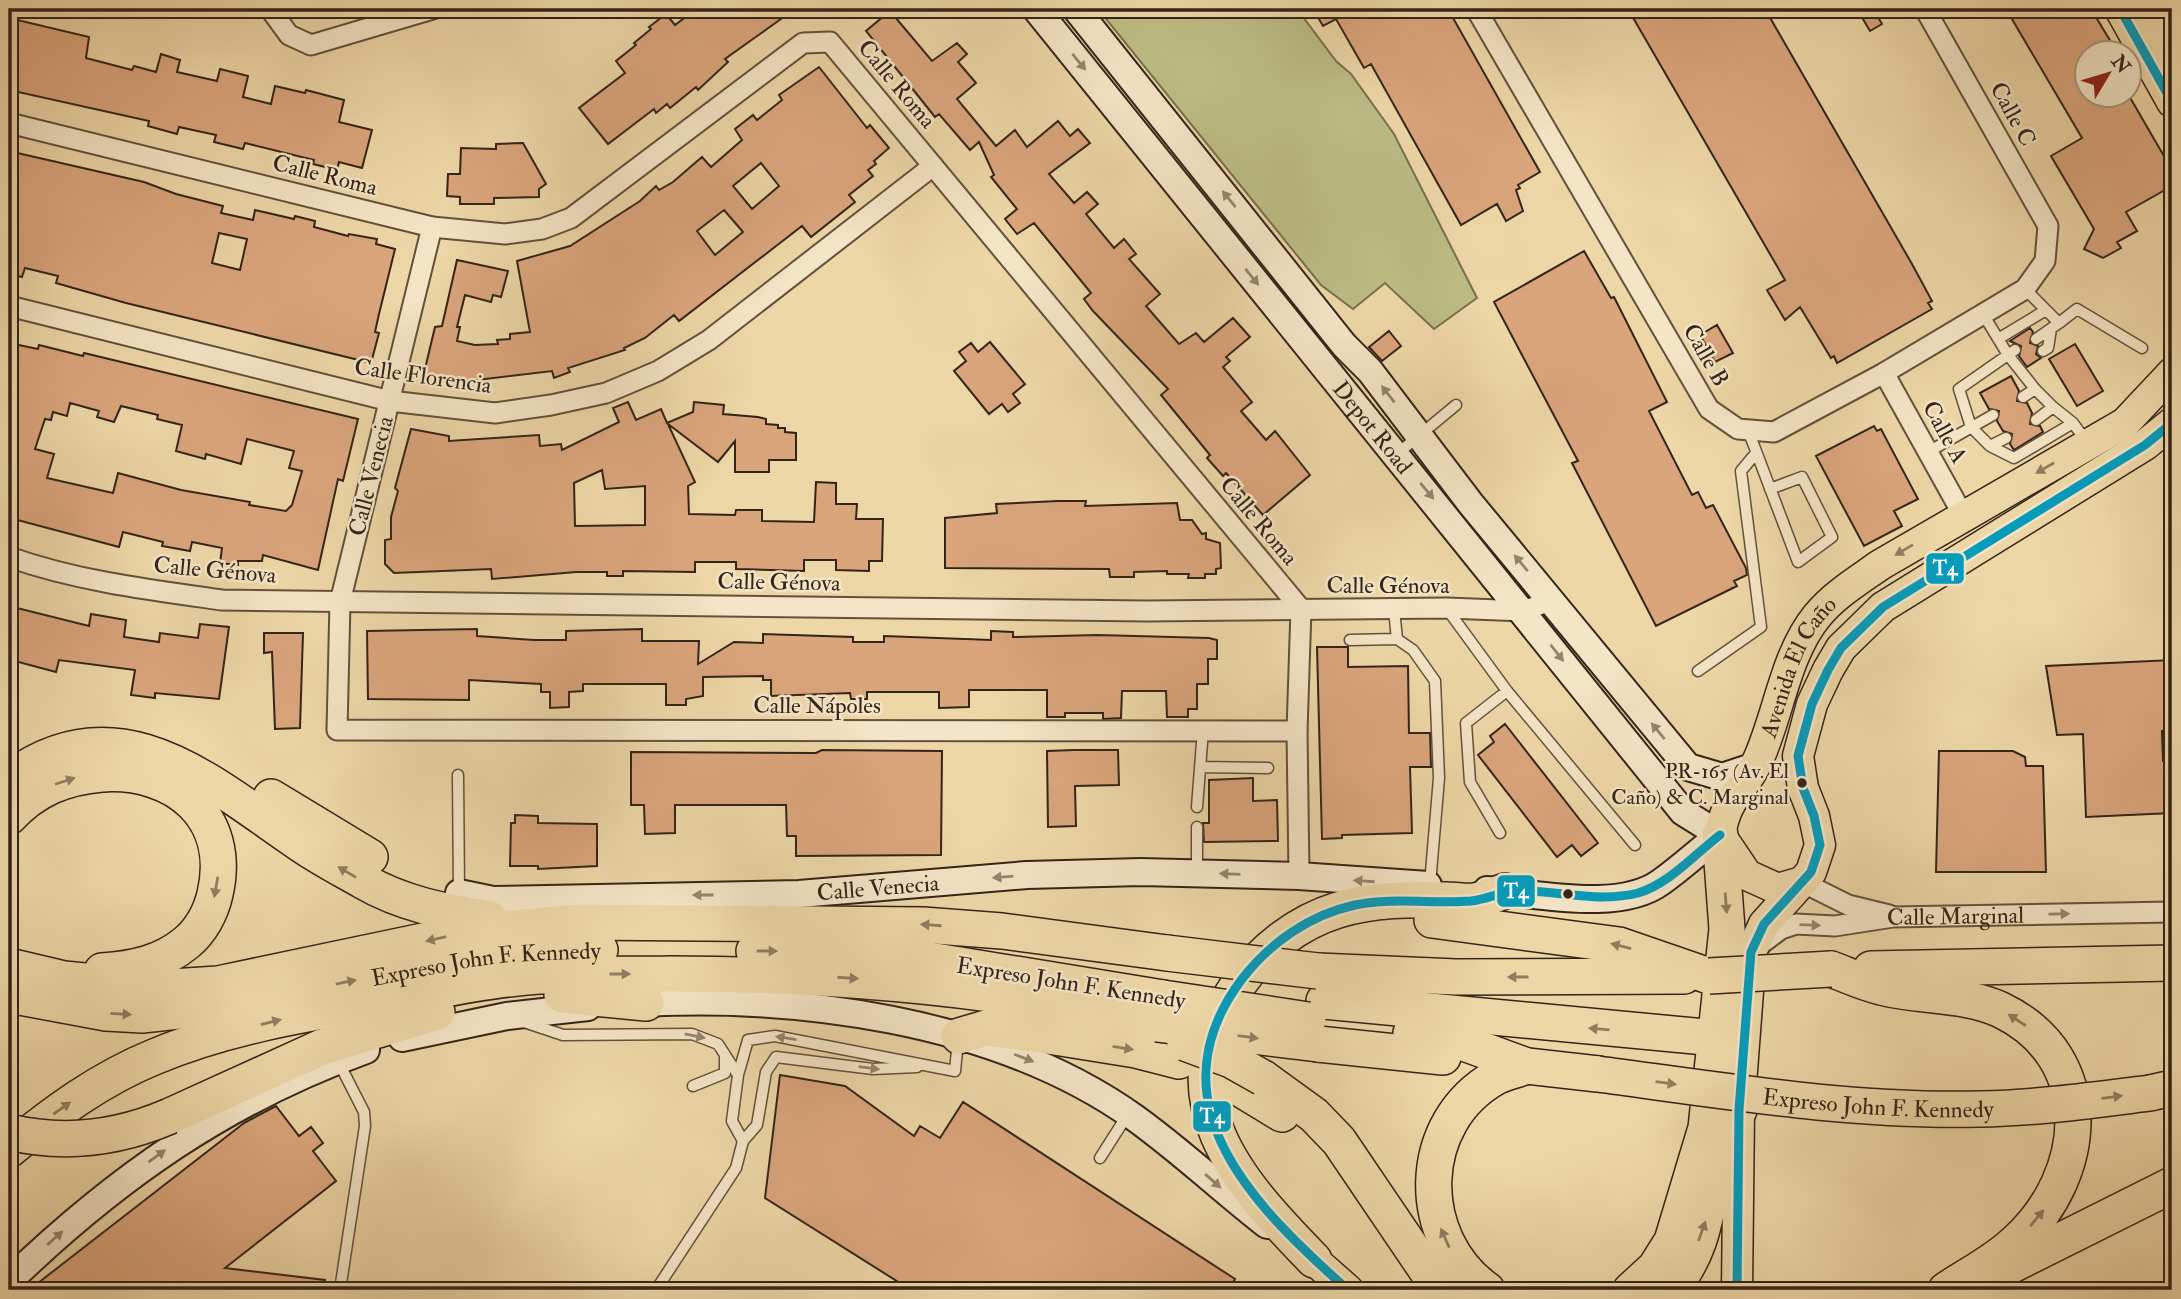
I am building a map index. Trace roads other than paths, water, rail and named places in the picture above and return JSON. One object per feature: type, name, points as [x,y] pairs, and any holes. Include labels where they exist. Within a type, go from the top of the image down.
[{"type":"highway","points":[[71,748],[90,736],[104,732],[162,736],[204,755],[391,870],[426,885],[458,893]]},
{"type":"highway","points":[[9,779],[43,757],[71,748],[106,745],[162,755],[212,781],[300,844],[365,883],[440,911],[528,926]]},
{"type":"highway","points":[[9,817],[38,792],[63,780],[113,773],[143,777],[183,793],[198,806],[210,825],[216,844],[218,882],[206,918],[189,942],[141,967],[59,992]]},
{"type":"highway","points":[[1631,1290],[1655,1268],[1672,1241],[1706,1128],[1727,929],[1720,835]]},
{"type":"highway","points":[[1314,1260],[1268,1213],[1222,1147],[1214,1129],[1206,1077],[1209,1041],[1214,1023],[1261,956],[1294,930],[1334,911],[1354,905],[1408,900],[1475,901],[1505,891]]},
{"type":"highway","points":[[1294,930],[1359,917],[1460,922],[1619,945],[1709,976]]},
{"type":"highway","name":"Expreso John F. Kennedy","points":[[9,995],[218,984],[466,932],[581,922],[710,921],[923,925],[1002,931],[1120,946],[1163,987]]},
{"type":"highway","name":"Expreso John F. Kennedy","points":[[9,966],[106,1013],[142,1015],[233,1005],[471,959],[519,953],[607,950],[852,951],[1163,987],[1320,1010],[1527,1066],[1810,1102],[1883,1108],[1981,1110],[2161,1090]]},
{"type":"highway","name":"Expreso John F. Kennedy","points":[[1320,1010],[1456,977],[1709,976],[1831,969],[2172,963]]},
{"type":"highway","points":[[1831,969],[1880,987],[1999,1009],[2023,1023],[2054,1055],[2066,1077],[2073,1110],[2073,1141],[2068,1163],[2044,1210],[2010,1247],[1946,1290]]},
{"type":"highway","points":[[9,1150],[62,1107],[106,1080],[183,1045],[287,1018],[468,984],[528,977],[764,974],[846,977],[996,995],[1163,987],[1320,1010],[1716,1038]]},
{"type":"highway","points":[[1163,987],[1179,1041],[1231,1060],[1247,1081]]},
{"type":"highway","points":[[9,1132],[35,1138],[89,1138],[121,1133],[170,1116],[322,1047],[419,1016],[547,995],[646,1003]]},
{"type":"highway","points":[[959,1036],[986,1028],[1136,1050],[1247,1081],[1314,1115],[1339,1141],[1440,1290]]},
{"type":"highway","points":[[1487,1290],[1461,1267],[1444,1240],[1434,1210],[1432,1179],[1438,1147],[1451,1119],[1465,1103],[1497,1076],[1527,1066]]},
{"type":"highway","points":[[1670,1290],[1693,1258],[1707,1218],[1722,1143],[1739,1110]]},
{"type":"highway","points":[[1960,1290],[2172,1185]]},
{"type":"highway","points":[[2017,1290],[2172,1203]]},
{"type":"main road","points":[[2120,9],[2172,102]]},
{"type":"main road","points":[[2153,9],[2172,44]]},
{"type":"main road","name":"Avenida El Caño","points":[[1720,835],[1724,811],[1755,766],[1771,731],[1799,646],[1819,614],[1880,565],[1963,515],[2080,433],[2125,423],[2144,406],[2172,373]]},
{"type":"main road","name":"Avenida El Caño","points":[[1751,952],[1764,924],[1811,872],[1820,845],[1817,827],[1803,788],[1798,756],[1812,704],[1840,648],[1882,607],[2169,433]]},
{"type":"main road","points":[[1720,835],[1747,875],[1778,889],[1802,882]]},
{"type":"main road","points":[[1737,1290],[1739,1110],[1751,952]]},
{"type":"main road","points":[[1314,1260],[1348,1290]]},
{"type":"street","points":[[270,9],[289,35],[311,45],[433,9]]},
{"type":"street","name":"Depot Road","points":[[1036,9],[1243,241]]},
{"type":"street","name":"Depot Road","points":[[1076,9],[1243,241],[1333,354],[1396,454],[1684,812],[1720,835]]},
{"type":"street","name":"Calle B","points":[[1476,9],[1709,409],[1738,429],[1748,430]]},
{"type":"street","name":"Calle C","points":[[1925,9],[2048,226],[2045,261],[2025,289]]},
{"type":"street","name":"Calle Roma","points":[[9,123],[432,227],[505,234],[542,229],[571,218],[803,43],[830,42],[1301,609]]},
{"type":"street","name":"Calle Florencia","points":[[9,306],[390,401],[495,413],[607,393],[659,371],[709,340],[933,166]]},
{"type":"street","name":"Calle Venecia","points":[[337,730],[340,603],[432,227]]},
{"type":"street","points":[[1748,430],[1774,432],[1884,373],[2025,289]]},
{"type":"street","name":"Depot Road","points":[[1333,354],[1370,371],[1471,504],[1688,767],[1722,777],[1755,766]]},
{"type":"street","name":"Calle A","points":[[1884,373],[1963,515]]},
{"type":"street","points":[[2144,406],[2169,433]]},
{"type":"street","name":"Calle Génova","points":[[9,557],[40,568],[118,584],[222,600],[1147,611],[1447,608],[1524,611],[1552,600]]},
{"type":"street","points":[[1301,609],[1297,731],[1299,876],[1600,899],[1641,892],[1661,883],[1720,835]]},
{"type":"street","name":"Calle Nápoles","points":[[337,730],[1297,731]]},
{"type":"street","name":"Calle Venecia","points":[[458,893],[493,900],[799,894],[1027,875],[1197,873],[1299,876]]},
{"type":"street","points":[[1802,882],[1848,905],[1893,917]]},
{"type":"street","name":"Calle Marginal","points":[[1751,952],[1781,929],[1796,924],[1835,926],[1893,917],[2172,912]]},
{"type":"street","points":[[9,1281],[102,1197],[162,1152],[236,1107],[337,1060],[385,1042],[507,1016],[549,1009],[646,1003],[797,1007],[877,1018],[959,1036],[1050,1068],[1128,1114],[1314,1260]]},
{"type":"lane","points":[[2025,289],[2046,310],[2055,326],[2048,348],[2043,351]]},
{"type":"lane","points":[[2036,339],[2077,309],[2142,348]]},
{"type":"lane","points":[[1998,339],[2046,310]]},
{"type":"lane","points":[[1983,314],[1998,339],[2012,353],[2035,389],[2080,433],[2014,458],[1990,446],[1971,427],[1959,389],[2012,353]]},
{"type":"lane","points":[[2023,397],[2035,389]]},
{"type":"lane","points":[[1396,454],[1455,405]]},
{"type":"lane","points":[[2036,419],[2053,407]]},
{"type":"lane","points":[[1928,452],[1993,415]]},
{"type":"lane","points":[[1748,430],[1756,453],[1798,562],[1832,537],[1801,477],[1770,489]]},
{"type":"lane","points":[[1990,446],[2006,438]]},
{"type":"lane","points":[[1698,671],[1761,627],[1741,471],[1756,453]]},
{"type":"lane","points":[[1447,608],[1507,691],[1635,845]]},
{"type":"lane","points":[[1394,610],[1397,639]]},
{"type":"lane","points":[[1350,640],[1397,639],[1413,650],[1435,681],[1439,778],[1430,886]]},
{"type":"lane","points":[[1500,834],[1470,782],[1466,723],[1507,691]]},
{"type":"lane","points":[[1197,807],[1203,729]]},
{"type":"lane","points":[[1200,767],[1268,768]]},
{"type":"lane","points":[[458,775],[458,893]]},
{"type":"lane","points":[[1197,827],[1197,873]]},
{"type":"lane","points":[[507,1016],[563,1035],[692,1034],[712,1041],[725,1051],[738,1075]]},
{"type":"lane","points":[[743,1141],[732,1121],[738,1075],[748,1040],[763,1035],[827,1044],[955,1071],[959,1036]]},
{"type":"lane","points":[[693,1086],[725,1073],[725,1051]]},
{"type":"lane","points":[[656,1290],[736,1168],[743,1141],[757,1125],[766,1072],[776,1057],[886,1069],[925,1066]]},
{"type":"lane","points":[[337,1060],[364,1112],[365,1126],[340,1290]]},
{"type":"lane","points":[[1100,1158],[1128,1114]]},
{"type":"place","name":"PR-165 (Av. El Caño) & C. Marginal","points":[[1802,783]]}]
